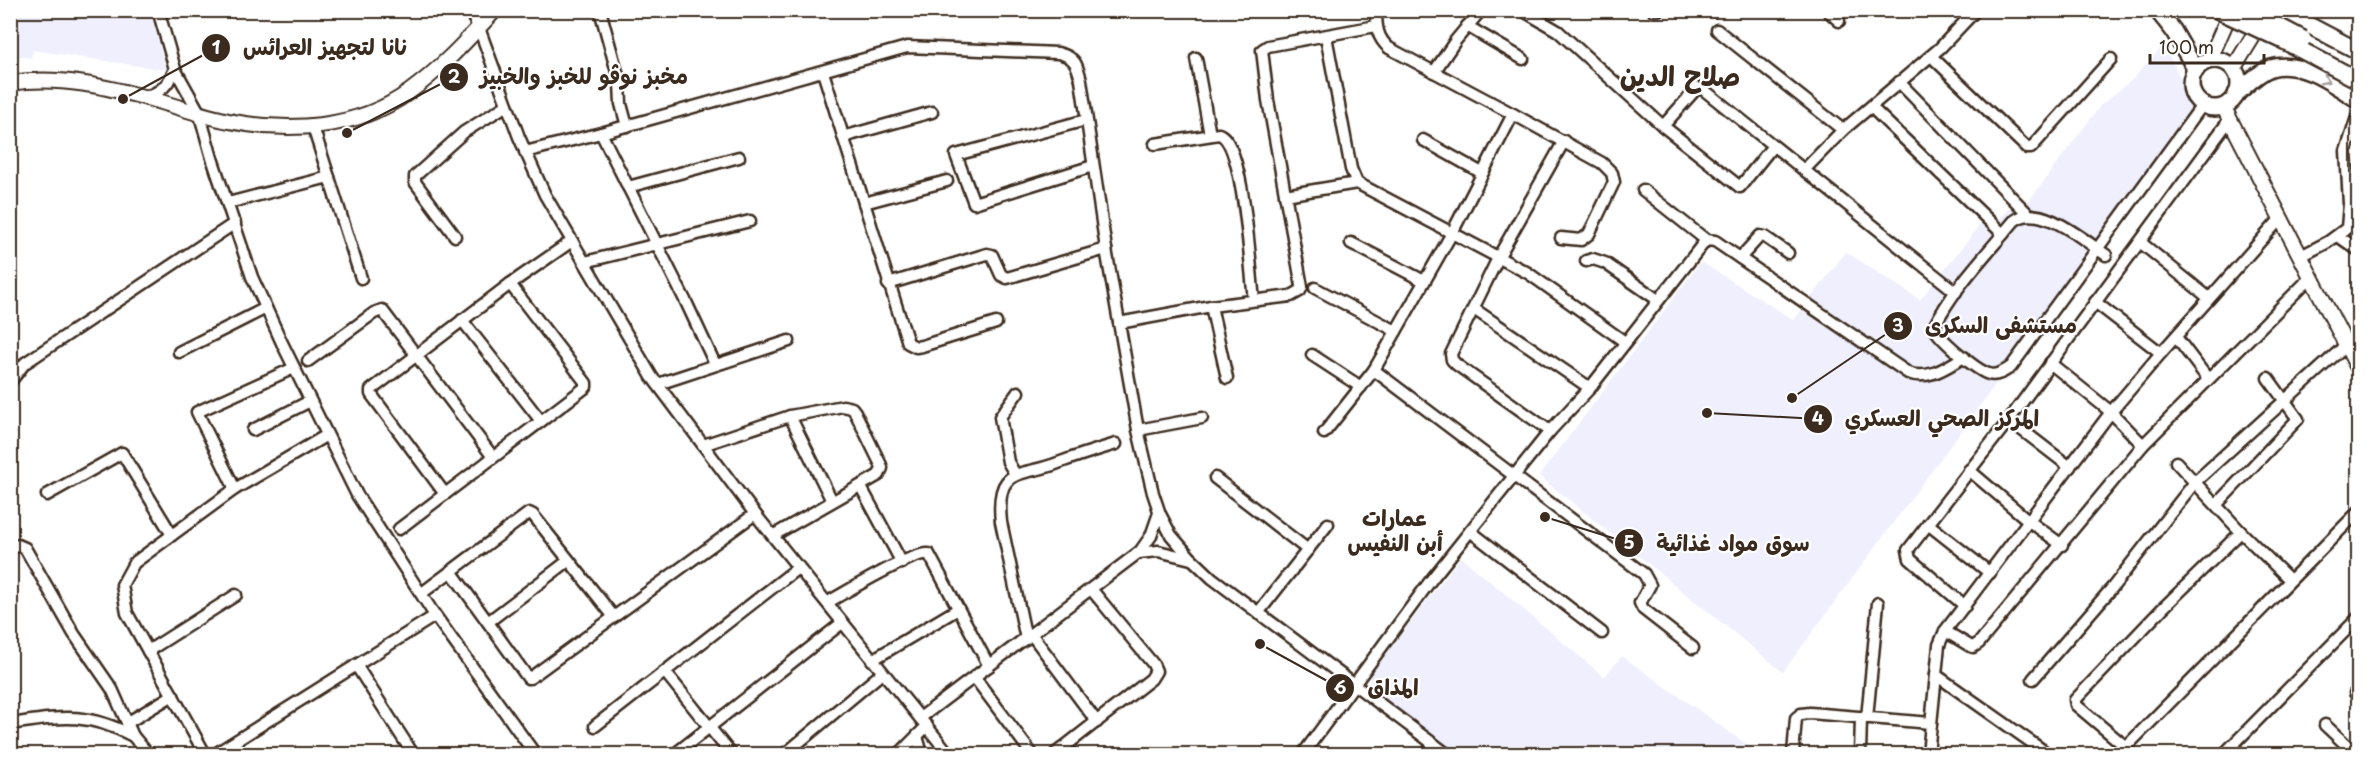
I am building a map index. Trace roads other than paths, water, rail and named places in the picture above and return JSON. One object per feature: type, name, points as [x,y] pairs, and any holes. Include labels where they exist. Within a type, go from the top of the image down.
[{"type":"highway","points":[[2157,10],[2174,30],[2196,70]]},
{"type":"highway","points":[[2248,10],[2358,69]]},
{"type":"highway","points":[[2280,10],[2358,51]]},
{"type":"highway","points":[[2225,11],[2358,80]]},
{"type":"highway","points":[[2209,61],[2222,62],[2233,69],[2238,79],[2236,94],[2227,112],[2203,104],[2195,97],[2191,88],[2196,70],[2209,61]]},
{"type":"highway","points":[[2236,94],[2263,72],[2281,66],[2290,66],[2312,74],[2358,100]]},
{"type":"main road","points":[[2233,69],[2257,30],[2270,22],[2274,10]]},
{"type":"main road","points":[[2225,11],[2241,29],[2257,30]]},
{"type":"main road","points":[[2209,61],[2225,11]]},
{"type":"main road","points":[[10,83],[64,82],[116,89],[229,121],[314,127],[363,116],[401,97],[442,65],[486,17]]},
{"type":"main road","points":[[2227,112],[2358,368]]},
{"type":"street","points":[[158,10],[175,69],[199,112],[252,277],[327,435],[364,508],[434,614],[535,754]]},
{"type":"street","points":[[469,10],[486,17],[507,105],[545,195],[622,328],[658,384],[755,514],[949,754]]},
{"type":"street","points":[[600,10],[620,83],[621,104],[627,126]]},
{"type":"street","points":[[1376,10],[1376,26],[1380,39],[1389,48],[1564,141],[1610,169],[1614,182],[1589,234],[1581,240],[1562,238]]},
{"type":"street","points":[[1434,72],[1481,10]]},
{"type":"street","points":[[1522,10],[1558,31],[1663,126],[1740,187],[1773,147]]},
{"type":"street","points":[[1653,10],[1658,10]]},
{"type":"street","points":[[1827,10],[1839,21]]},
{"type":"street","points":[[1805,169],[1843,130],[1958,31],[1976,10]]},
{"type":"street","points":[[1119,323],[1211,306],[1292,296],[1300,291],[1302,287],[1262,50],[1268,46],[1376,26]]},
{"type":"street","points":[[1467,26],[1523,59]]},
{"type":"street","points":[[1717,30],[1843,130]]},
{"type":"street","points":[[1326,36],[1351,169],[1357,183]]},
{"type":"street","points":[[525,152],[914,46],[1058,53],[1071,57],[1076,63],[1081,80],[1106,249],[1138,430],[1159,513],[1171,535],[1212,578],[1447,754]]},
{"type":"street","points":[[1931,56],[2027,148],[2031,148],[2111,59]]},
{"type":"street","points":[[1196,58],[1210,135]]},
{"type":"street","points":[[144,97],[164,88],[175,69]]},
{"type":"street","points":[[823,72],[906,340],[912,346],[922,346],[996,324]]},
{"type":"street","points":[[1899,82],[2028,214]]},
{"type":"street","points":[[1663,126],[1694,91],[1700,88],[1773,147],[1805,169],[1956,292]]},
{"type":"street","points":[[2106,255],[2096,248],[2040,214],[2028,214],[2018,218],[1956,292],[1934,327],[1936,333],[1964,357],[1989,374],[2005,372],[2011,367],[2096,248],[2203,104]]},
{"type":"street","points":[[455,236],[415,182],[415,176],[464,132],[507,105]]},
{"type":"street","points":[[1871,107],[2003,234]]},
{"type":"street","points":[[843,136],[932,112]]},
{"type":"street","points":[[1965,606],[1908,557],[1908,550],[2009,420],[2140,242],[2227,112]]},
{"type":"street","points":[[1324,433],[1374,370],[1452,232],[1513,114]]},
{"type":"street","points":[[2301,256],[2338,236],[2347,228],[2350,216],[2346,151],[2358,114]]},
{"type":"street","points":[[1086,120],[956,155],[974,203],[1093,166]]},
{"type":"street","points":[[314,127],[361,278]]},
{"type":"street","points":[[601,133],[715,364]]},
{"type":"street","points":[[1155,144],[1219,134],[1225,137],[1232,147],[1238,164],[1254,300]]},
{"type":"street","points":[[1424,141],[1482,173]]},
{"type":"street","points":[[1550,431],[1452,360],[1451,354],[1499,256],[1564,141]]},
{"type":"street","points":[[628,187],[739,157]]},
{"type":"street","points":[[2347,172],[2358,180]]},
{"type":"street","points":[[228,203],[329,177]]},
{"type":"street","points":[[864,203],[947,181]]},
{"type":"street","points":[[1285,195],[1357,183],[1528,273],[1625,342]]},
{"type":"street","points":[[1643,190],[1706,240],[1715,241],[1908,373],[1917,377],[1931,375],[1964,357]]},
{"type":"street","points":[[1929,754],[1936,675],[1940,645],[1945,631],[2112,412],[2161,353],[2281,218]]},
{"type":"street","points":[[585,262],[750,221]]},
{"type":"street","points":[[10,382],[25,363],[235,224]]},
{"type":"street","points":[[1740,258],[1760,236],[1788,253]]},
{"type":"street","points":[[2338,236],[2358,250]]},
{"type":"street","points":[[1303,754],[1431,580],[1550,431],[1590,388],[1706,240]]},
{"type":"street","points":[[445,494],[370,391],[510,284],[572,241]]},
{"type":"street","points":[[2140,242],[2209,298]]},
{"type":"street","points":[[1350,243],[1424,281]]},
{"type":"street","points":[[888,284],[987,254],[992,255],[1001,275],[1007,278],[1106,249]]},
{"type":"street","points":[[1586,261],[1593,259],[1605,263],[1658,300]]},
{"type":"street","points":[[1945,631],[1970,646],[1976,646],[2143,445],[2312,277]]},
{"type":"street","points":[[399,529],[585,389],[587,385],[510,284]]},
{"type":"street","points":[[1315,288],[1396,331]]},
{"type":"street","points":[[2095,302],[2161,353]]},
{"type":"street","points":[[1211,306],[1227,378]]},
{"type":"street","points":[[178,352],[267,308]]},
{"type":"street","points":[[1474,309],[1590,388]]},
{"type":"street","points":[[308,361],[382,310],[493,457]]},
{"type":"street","points":[[462,320],[541,421]]},
{"type":"street","points":[[2176,337],[2208,379]]},
{"type":"street","points":[[658,384],[789,341]]},
{"type":"street","points":[[2033,679],[2112,588],[2195,482],[2347,344]]},
{"type":"street","points":[[1312,355],[1360,387]]},
{"type":"street","points":[[2050,363],[2112,412],[2143,445]]},
{"type":"street","points":[[235,489],[196,412],[294,368]]},
{"type":"street","points":[[1374,370],[1644,574],[1650,585],[1640,603],[1643,609],[1693,648]]},
{"type":"street","points":[[2217,504],[2297,422],[2297,416],[2286,399],[2268,378]]},
{"type":"street","points":[[1015,474],[1008,462],[1000,417],[1018,392]]},
{"type":"street","points":[[253,430],[310,401]]},
{"type":"street","points":[[703,445],[790,416],[837,406],[852,408],[882,468],[879,475],[774,535]]},
{"type":"street","points":[[790,416],[832,501]]},
{"type":"street","points":[[1138,430],[1202,418]]},
{"type":"street","points":[[2009,420],[2070,467]]},
{"type":"street","points":[[205,754],[127,613],[122,587],[134,563],[235,489],[327,435]]},
{"type":"street","points":[[1096,722],[1029,637],[1000,514],[1004,488],[1015,474],[1116,444]]},
{"type":"street","points":[[47,495],[122,453],[172,535]]},
{"type":"street","points":[[2176,462],[2241,532],[2290,580]]},
{"type":"street","points":[[1969,470],[2029,521],[2062,545]]},
{"type":"street","points":[[1215,478],[1308,550]]},
{"type":"street","points":[[861,487],[902,563]]},
{"type":"street","points":[[2241,532],[2162,609],[2075,700],[2076,705],[2123,751],[2358,512]]},
{"type":"street","points":[[422,593],[530,513],[614,617]]},
{"type":"street","points":[[899,754],[917,736],[923,722],[989,666],[1139,553],[1151,536],[1159,513]]},
{"type":"street","points":[[451,571],[530,678],[755,514]]},
{"type":"street","points":[[1258,613],[1328,524]]},
{"type":"street","points":[[1928,524],[1990,573]]},
{"type":"street","points":[[1470,531],[1602,633]]},
{"type":"street","points":[[10,549],[18,545],[25,548],[74,633],[112,689],[133,736],[148,754]]},
{"type":"street","points":[[1139,553],[1158,551],[1192,559]]},
{"type":"street","points":[[828,602],[902,563],[924,553],[929,554],[989,666]]},
{"type":"street","points":[[488,622],[568,561]]},
{"type":"street","points":[[595,726],[799,567]]},
{"type":"street","points":[[1055,754],[1150,679],[1156,671],[1153,664],[1091,589]]},
{"type":"street","points":[[148,651],[236,595]]},
{"type":"street","points":[[1860,754],[1878,603]]},
{"type":"street","points":[[872,660],[958,609]]},
{"type":"street","points":[[215,754],[433,617],[434,614]]},
{"type":"street","points":[[2224,754],[2358,618]]},
{"type":"street","points":[[675,754],[842,623]]},
{"type":"street","points":[[356,665],[413,754]]},
{"type":"street","points":[[665,672],[731,754]]},
{"type":"street","points":[[785,754],[882,673]]},
{"type":"street","points":[[1936,675],[2048,754]]},
{"type":"street","points":[[975,678],[1032,754]]},
{"type":"street","points":[[127,723],[173,695]]},
{"type":"street","points":[[1793,754],[1798,716],[1810,713],[1931,723]]},
{"type":"street","points":[[10,724],[79,717],[106,723],[133,736]]},
{"type":"street","points":[[2325,724],[2356,754]]},
{"type":"street","points":[[917,736],[922,754]]},
{"type":"street","points":[[1426,754],[1434,744]]},
{"type":"place","name":"نانا لتجهيز العرائس","points":[[123,99]]},
{"type":"place","name":"مخبز نوڤو للخبز والخبيز","points":[[347,133]]},
{"type":"place","name":"مستشفى السكرى","points":[[1792,398]]},
{"type":"place","name":"المركز الصحي العسكري","points":[[1707,413]]},
{"type":"place","name":"سوق مواد غذائية","points":[[1545,517]]},
{"type":"place","name":"المذاق","points":[[1260,644]]},
{"type":"district","name":"صلاح الدين","points":[[1680,74]]},
{"type":"district","name":"عمارات أبن النفيس","points":[[1395,528]]}]
